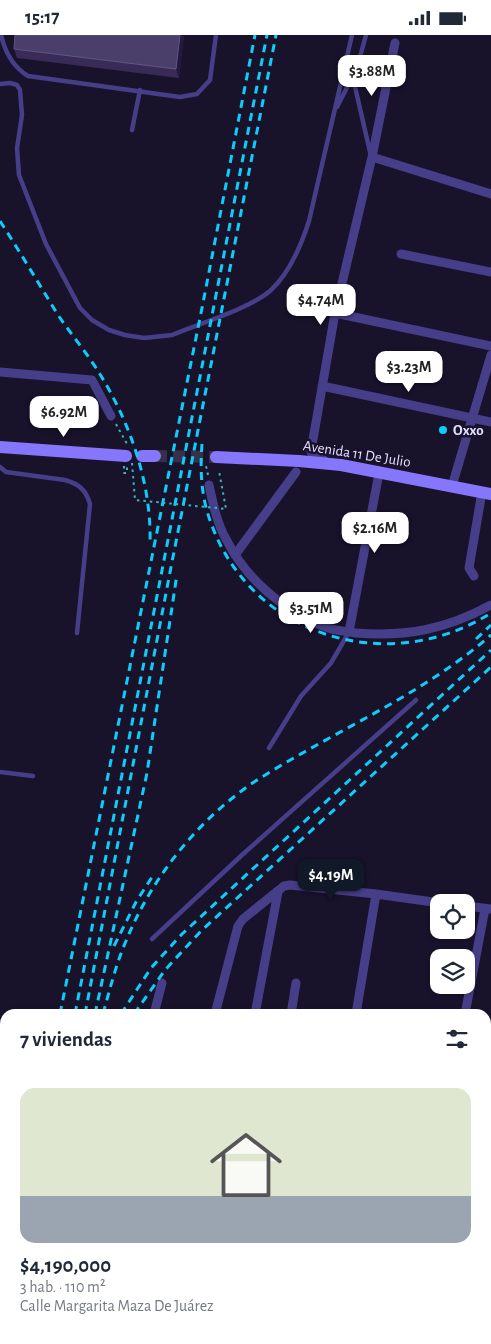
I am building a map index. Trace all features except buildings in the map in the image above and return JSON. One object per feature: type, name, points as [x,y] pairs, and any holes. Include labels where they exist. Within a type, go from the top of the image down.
[{"type":"street","points":[[341,465],[312,454],[311,451],[336,313],[372,157],[395,43]]},
{"type":"street","points":[[372,157],[491,194]]},
{"type":"street","points":[[401,254],[491,272]]},
{"type":"street","points":[[336,313],[491,346]]},
{"type":"street","points":[[452,487],[491,355]]},
{"type":"street","points":[[0,371],[92,380],[111,416]]},
{"type":"street","points":[[322,386],[491,422]]},
{"type":"street","points":[[0,447],[133,458],[155,456]]},
{"type":"street","name":"Avenida 11 De Julio","points":[[216,457],[341,465],[486,493]]},
{"type":"street","points":[[235,555],[296,472]]},
{"type":"street","points":[[349,632],[379,473]]},
{"type":"street","points":[[210,485],[216,515],[225,538],[248,574],[264,590],[288,607],[324,627],[349,632],[407,633],[439,627],[466,618],[491,605]]},
{"type":"street","points":[[474,576],[468,569],[486,493]]},
{"type":"street","points":[[216,1009],[238,927],[243,919],[281,889],[290,885],[430,902]]},
{"type":"street","points":[[256,1009],[281,889]]},
{"type":"street","points":[[357,1009],[376,894]]},
{"type":"street","points":[[466,1009],[488,909],[475,907]]},
{"type":"street","points":[[155,1009],[162,983]]},
{"type":"street","points":[[292,1009],[296,983]]},
{"type":"lane","points":[[1,35],[4,48],[18,70],[28,76],[180,97],[197,94],[210,80],[216,35]]},
{"type":"lane","points":[[0,84],[10,83],[17,85],[20,90],[22,115],[17,148],[18,175],[46,244],[80,308],[92,320],[109,330],[125,335],[144,338],[172,335],[253,303],[271,290],[285,274],[303,240],[309,221],[352,35]]},
{"type":"lane","points":[[334,113],[358,68],[366,35]]},
{"type":"lane","points":[[353,78],[372,157]]},
{"type":"lane","points":[[132,130],[140,90]]},
{"type":"lane","points":[[0,467],[6,472],[65,479],[74,482],[87,495],[90,504],[77,633]]},
{"type":"lane","points":[[269,748],[301,696],[331,663],[349,632]]},
{"type":"lane","points":[[152,939],[242,855],[416,700]]},
{"type":"lane","points":[[0,772],[33,776]]},
{"type":"path","points":[[133,458],[135,500],[226,509],[219,471]]},
{"type":"tunnel","points":[[155,456],[216,457]]},
{"type":"railway","points":[[61,1009],[255,35]]},
{"type":"railway","points":[[76,1009],[267,35]]},
{"type":"railway","points":[[86,1009],[276,35]]},
{"type":"railway","points":[[0,221],[58,315],[98,371],[120,411],[137,454],[143,477],[150,522],[150,545]]},
{"type":"railway","points":[[202,444],[201,474],[205,503],[211,523],[231,563],[258,595],[291,619],[328,635],[369,643],[410,642],[452,632],[491,613]]},
{"type":"railway","points":[[96,1009],[147,773],[177,574]]},
{"type":"railway","points":[[476,639],[491,625]]},
{"type":"railway","points":[[104,1009],[122,950],[149,895],[178,852],[214,814],[254,782],[406,695],[464,657],[491,635]]},
{"type":"railway","points":[[124,1009],[151,968],[182,934],[491,650]]},
{"type":"railway","points":[[138,1009],[165,970],[202,930],[491,667]]},
{"type":"railway","points":[[114,946],[136,902],[154,874]]},
{"type":"place","name":"Oxxo","points":[[443,430]]}]
